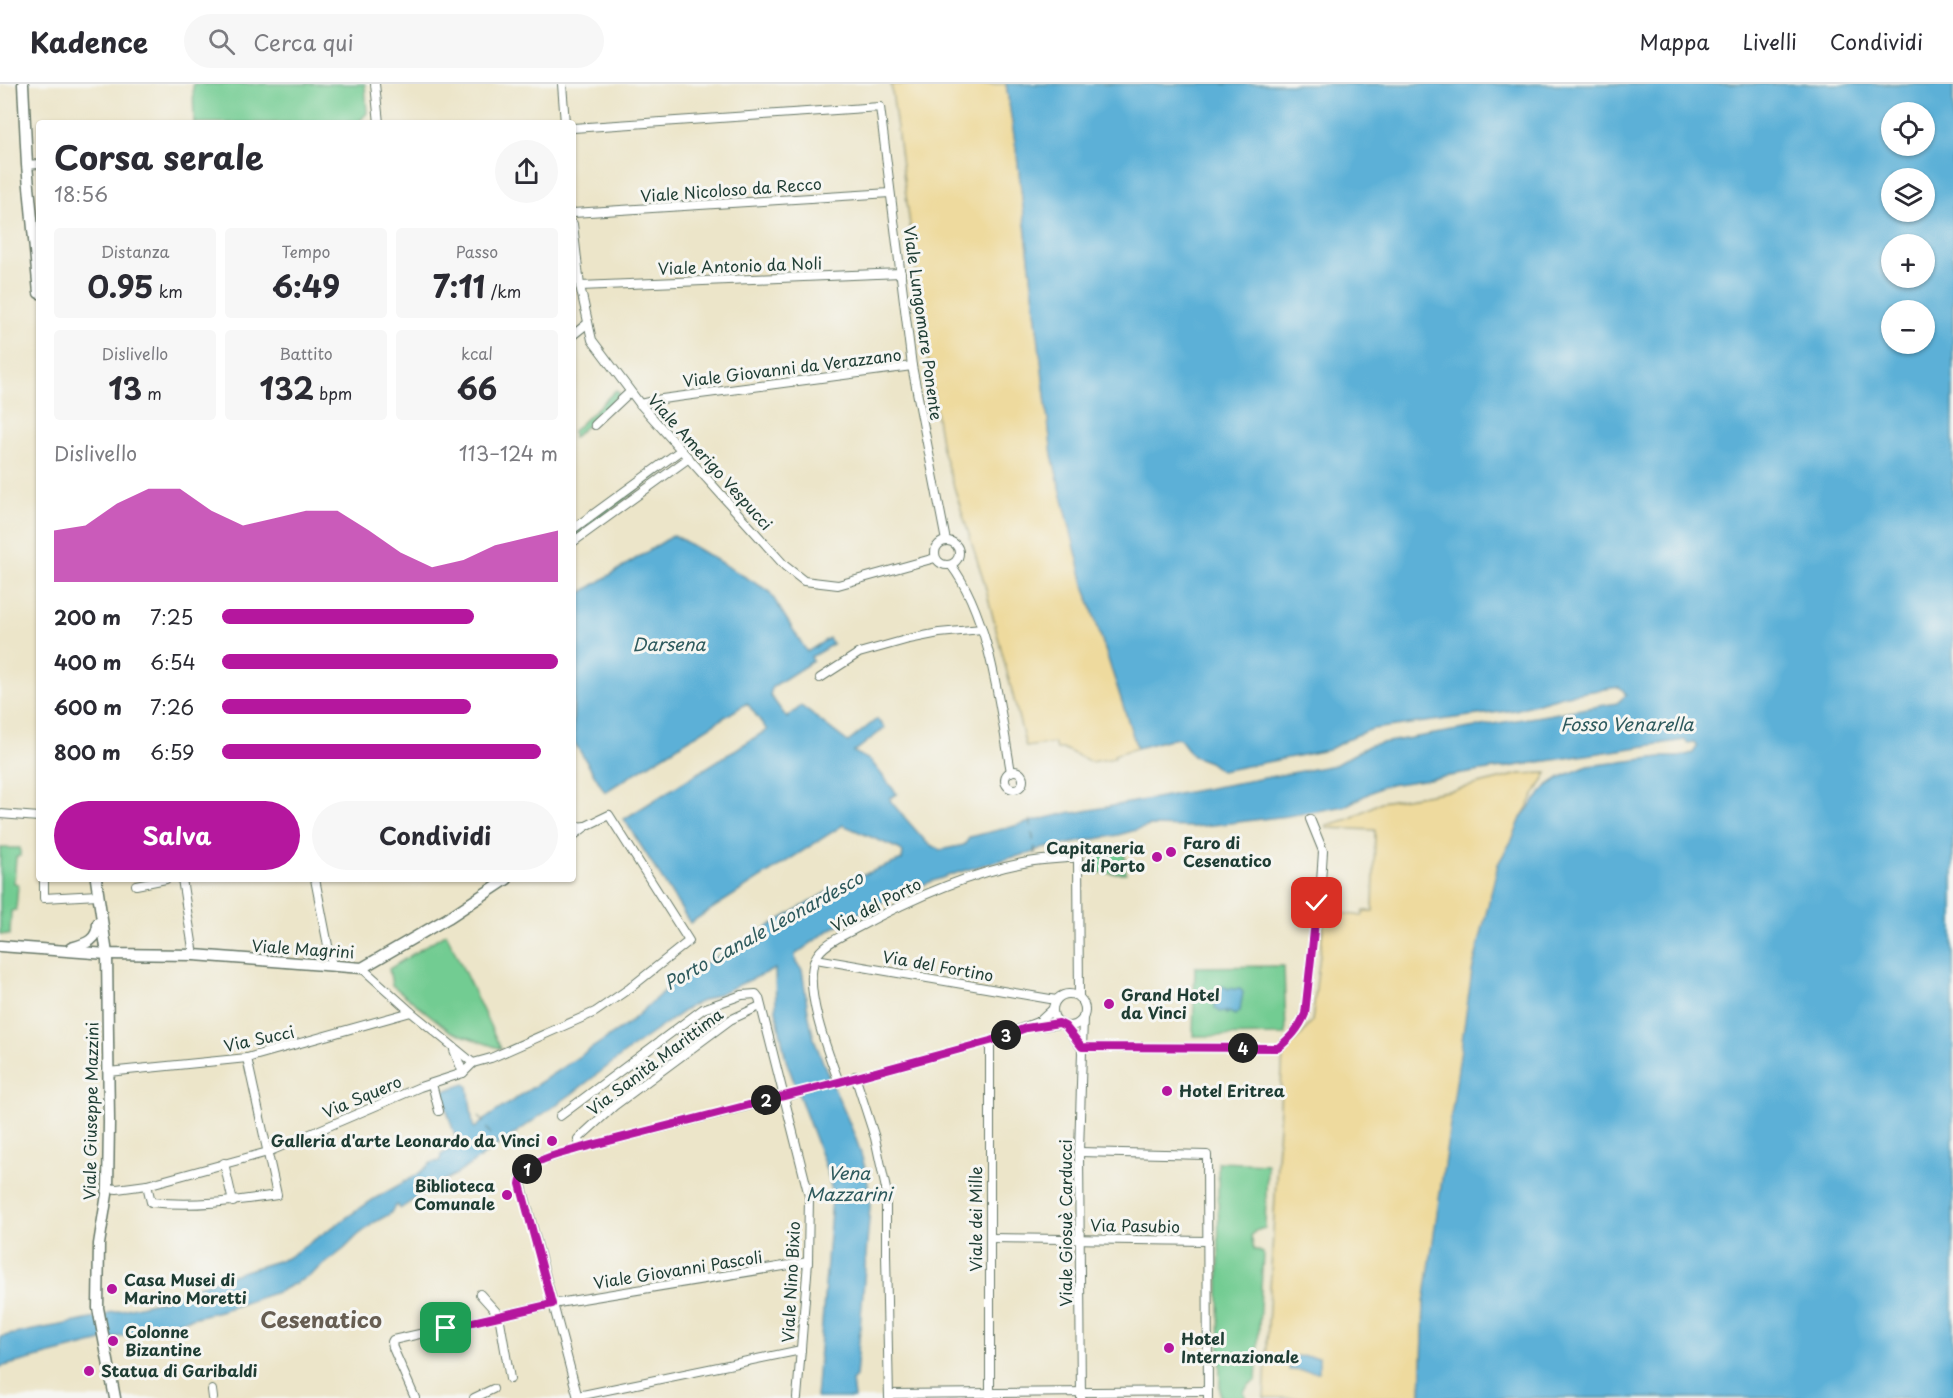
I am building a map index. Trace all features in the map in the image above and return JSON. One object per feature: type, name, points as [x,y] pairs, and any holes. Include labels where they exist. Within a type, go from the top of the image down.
[{"type":"street","points":[[23,84],[27,165],[36,260]]},
{"type":"street","points":[[375,84],[379,120]]},
{"type":"street","points":[[562,84],[565,120]]},
{"type":"street","name":"Viale Lungomare Ponente","points":[[576,128],[880,107],[912,366],[946,541],[954,544],[959,551],[958,559],[951,565]]},
{"type":"street","points":[[27,165],[36,164]]},
{"type":"street","name":"Viale Nicoloso da Recco","points":[[576,213],[890,193]]},
{"type":"street","name":"Viale Amerigo Vespucci","points":[[576,265],[592,340],[640,404],[770,550],[804,581],[838,585],[935,558]]},
{"type":"street","name":"Viale Antonio da Noli","points":[[580,286],[901,273]]},
{"type":"street","points":[[576,332],[588,322]]},
{"type":"street","name":"Viale Giovanni da Verazzano","points":[[640,404],[662,399],[912,366]]},
{"type":"street","points":[[595,425],[630,392]]},
{"type":"street","points":[[576,527],[681,450]]},
{"type":"street","points":[[576,540],[689,458]]},
{"type":"street","points":[[946,541],[936,546],[935,558],[940,564],[951,565],[964,581],[982,630],[1011,772]]},
{"type":"street","points":[[820,678],[859,653],[939,633],[982,630]]},
{"type":"street","points":[[0,814],[36,817]]},
{"type":"street","points":[[362,968],[473,1063],[491,1058],[595,1012],[630,988],[689,941],[609,815],[576,834]]},
{"type":"street","points":[[1026,1028],[1062,1025],[1076,1025],[1083,1017],[1084,1007],[1079,998],[1070,994],[1065,994],[1056,1000],[1053,1015],[1062,1025],[1082,1047],[1278,1048],[1300,1026],[1305,1014],[1323,851],[1310,819]]},
{"type":"street","points":[[576,827],[586,826]]},
{"type":"street","name":"Via del Porto","points":[[816,959],[821,951],[835,940],[911,900],[985,874],[1026,863],[1078,857],[1079,998]]},
{"type":"street","points":[[44,882],[44,898],[98,895]]},
{"type":"street","name":"Viale Giuseppe Mazzini","points":[[96,882],[107,954],[108,1072],[108,1188],[99,1244],[99,1317],[115,1398]]},
{"type":"street","points":[[136,885],[151,882]]},
{"type":"street","points":[[182,882],[194,955]]},
{"type":"street","points":[[316,882],[333,966]]},
{"type":"street","name":"Viale Magrini","points":[[0,946],[107,954],[194,955],[362,968],[448,918],[502,882]]},
{"type":"street","points":[[56,950],[85,944],[94,938],[98,929],[99,908]]},
{"type":"street","points":[[816,959],[812,986],[823,1041],[839,1082]]},
{"type":"street","name":"Via del Fortino","points":[[816,959],[1056,1000]]},
{"type":"street","name":"Viale Nino Bixio","points":[[560,1116],[703,1008],[742,995],[756,994],[759,998],[809,1196],[808,1262],[797,1398]]},
{"type":"street","name":"Via Sanità Marittima","points":[[581,1148],[578,1139],[614,1106],[730,1020],[760,1006]]},
{"type":"street","points":[[801,1350],[578,1397],[520,1184],[521,1177],[541,1160],[581,1148],[795,1094],[990,1041],[1043,1020],[1053,1010]]},
{"type":"street","name":"Via Succi","points":[[108,1072],[247,1059],[411,1012]]},
{"type":"street","name":"Viale Giosuè Carducci","points":[[1081,1395],[1079,1152],[1083,1017]]},
{"type":"street","name":"Viale dei Mille","points":[[990,1041],[990,1395]]},
{"type":"street","points":[[454,1048],[462,1072]]},
{"type":"street","points":[[147,1185],[151,1202],[179,1205],[233,1202],[277,1195],[247,1059]]},
{"type":"street","name":"Via Squero","points":[[108,1188],[147,1185],[268,1152],[420,1087],[462,1072],[473,1063]]},
{"type":"street","points":[[855,1076],[875,1138],[886,1190],[889,1396],[1208,1394],[1207,1155],[1079,1152]]},
{"type":"street","points":[[432,1084],[439,1111]]},
{"type":"street","points":[[224,1163],[233,1202]]},
{"type":"street","name":"Via Pasubio","points":[[990,1238],[1208,1240]]},
{"type":"street","name":"Viale Giovanni Pascoli","points":[[415,1398],[400,1365],[393,1340],[552,1304],[808,1262]]},
{"type":"street","points":[[480,1294],[499,1315],[510,1378]]},
{"type":"street","points":[[474,1398],[493,1389]]},
{"type":"green space","points":[[193,84],[365,84],[367,113],[361,120],[194,120]]},
{"type":"green space","points":[[616,390],[620,394],[576,435],[576,428]]},
{"type":"green space","points":[[672,460],[677,460],[576,535],[576,531]]},
{"type":"green space","points":[[1124,846],[1126,873],[1089,873],[1090,861],[1099,853]]},
{"type":"green space","points":[[0,848],[20,848],[20,856],[16,857],[14,883],[18,884],[16,910],[11,911],[10,935],[0,934]]},
{"type":"green space","points":[[446,933],[501,1049],[450,1031],[392,985],[389,969]]},
{"type":"green space","points":[[1284,966],[1286,1035],[1193,1036],[1195,967]]},
{"type":"green space","points":[[1218,1162],[1267,1164],[1265,1228],[1255,1231],[1251,1236],[1254,1249],[1263,1253],[1256,1380],[1245,1390],[1246,1398],[1220,1398]]},
{"type":"sand","points":[[891,84],[1006,84],[1017,155],[1052,455],[1085,588],[1137,748],[1114,755],[1115,758],[1091,762],[1064,749],[1056,749],[1054,743],[1026,747],[984,582],[942,449]]},
{"type":"sand","points":[[1547,773],[1522,816],[1512,840],[1424,1303],[1421,1398],[1264,1398],[1283,1051],[1300,1037],[1312,1021],[1325,911],[1362,916],[1364,911],[1373,911],[1375,830],[1327,828],[1327,825],[1349,819],[1381,802],[1454,790],[1520,774]]},
{"type":"water","points":[[1006,84],[1953,84],[1953,1398],[1421,1398],[1424,1303],[1472,972],[1498,864],[1522,816],[1547,786],[1561,777],[1588,766],[1678,757],[1693,753],[1697,746],[1694,742],[1688,743],[1685,740],[1383,786],[1345,806],[1287,816],[1193,827],[1150,826],[1118,835],[1035,850],[1032,853],[958,872],[885,900],[835,927],[795,955],[796,963],[802,970],[814,1038],[857,1142],[868,1185],[870,1207],[856,1377],[852,1381],[854,1398],[816,1398],[832,1198],[830,1180],[786,1060],[776,1011],[775,969],[691,1006],[573,1093],[458,1173],[400,1209],[398,1205],[395,1206],[390,1214],[375,1222],[309,1276],[280,1291],[223,1310],[0,1367],[0,1337],[105,1316],[109,1313],[161,1301],[209,1282],[287,1258],[374,1199],[417,1175],[431,1163],[440,1161],[441,1155],[454,1146],[456,1139],[441,1092],[465,1084],[468,1086],[475,1128],[628,1024],[675,981],[846,881],[902,860],[903,852],[899,849],[843,825],[690,923],[624,819],[767,730],[747,703],[605,792],[576,745],[576,596],[674,535],[769,591],[807,652],[829,638],[833,644],[811,657],[813,661],[772,687],[770,695],[787,718],[801,706],[848,742],[877,719],[885,728],[854,752],[871,761],[897,794],[890,798],[891,802],[927,843],[940,850],[964,845],[970,837],[1071,812],[1335,765],[1370,745],[1617,703],[1626,695],[1619,687],[1566,695],[1515,710],[1373,729],[1328,750],[1221,771],[1209,762],[1193,756],[1180,739],[1174,738],[1137,748],[1085,588],[1052,455],[1017,155]]},
{"type":"water","points":[[1222,986],[1229,989],[1240,989],[1243,992],[1240,1011],[1235,1015],[1229,1012],[1227,1014],[1226,1011],[1220,1012],[1215,1008],[1216,991]]},
{"type":"water","points":[[1290,1356],[1319,1357],[1319,1372],[1289,1370]]},
{"type":"ferry route","points":[[1030,819],[1036,857]]},
{"type":"ferry route","points":[[479,1116],[498,1146]]},
{"type":"place","name":"Faro di Cesenatico","points":[[1171,852]]},
{"type":"place","name":"Capitaneria di Porto","points":[[1157,857]]},
{"type":"place","name":"Grand Hotel da Vinci","points":[[1109,1004]]},
{"type":"place","name":"Hotel Eritrea","points":[[1167,1091]]},
{"type":"place","name":"Galleria d'arte Leonardo da Vinci","points":[[552,1141]]},
{"type":"place","name":"Biblioteca Comunale","points":[[507,1195]]},
{"type":"place","name":"Casa Musei di Marino Moretti","points":[[112,1289]]},
{"type":"place","name":"Colonne Bizantine","points":[[113,1341]]},
{"type":"place","name":"Hotel Internazionale","points":[[1169,1348]]},
{"type":"place","name":"Statua di Garibaldi","points":[[89,1371]]},
{"type":"district","name":"Cesenatico","points":[[321,1320]]},
{"type":"route","points":[[446,1328],[552,1304],[520,1184],[521,1177],[541,1160],[990,1041],[1026,1028],[1059,1023],[1065,1026],[1082,1047],[1278,1048],[1300,1026],[1305,1014],[1317,903]]},
{"type":"water label","name":"Darsena","points":[[669,645]]},
{"type":"water label","name":"Fosso Venarella","points":[[1627,725]]},
{"type":"water label","name":"Porto Canale Leonardesco","points":[[764,931]]},
{"type":"water label","name":"Vena Mazzarini","points":[[849,1184]]}]
